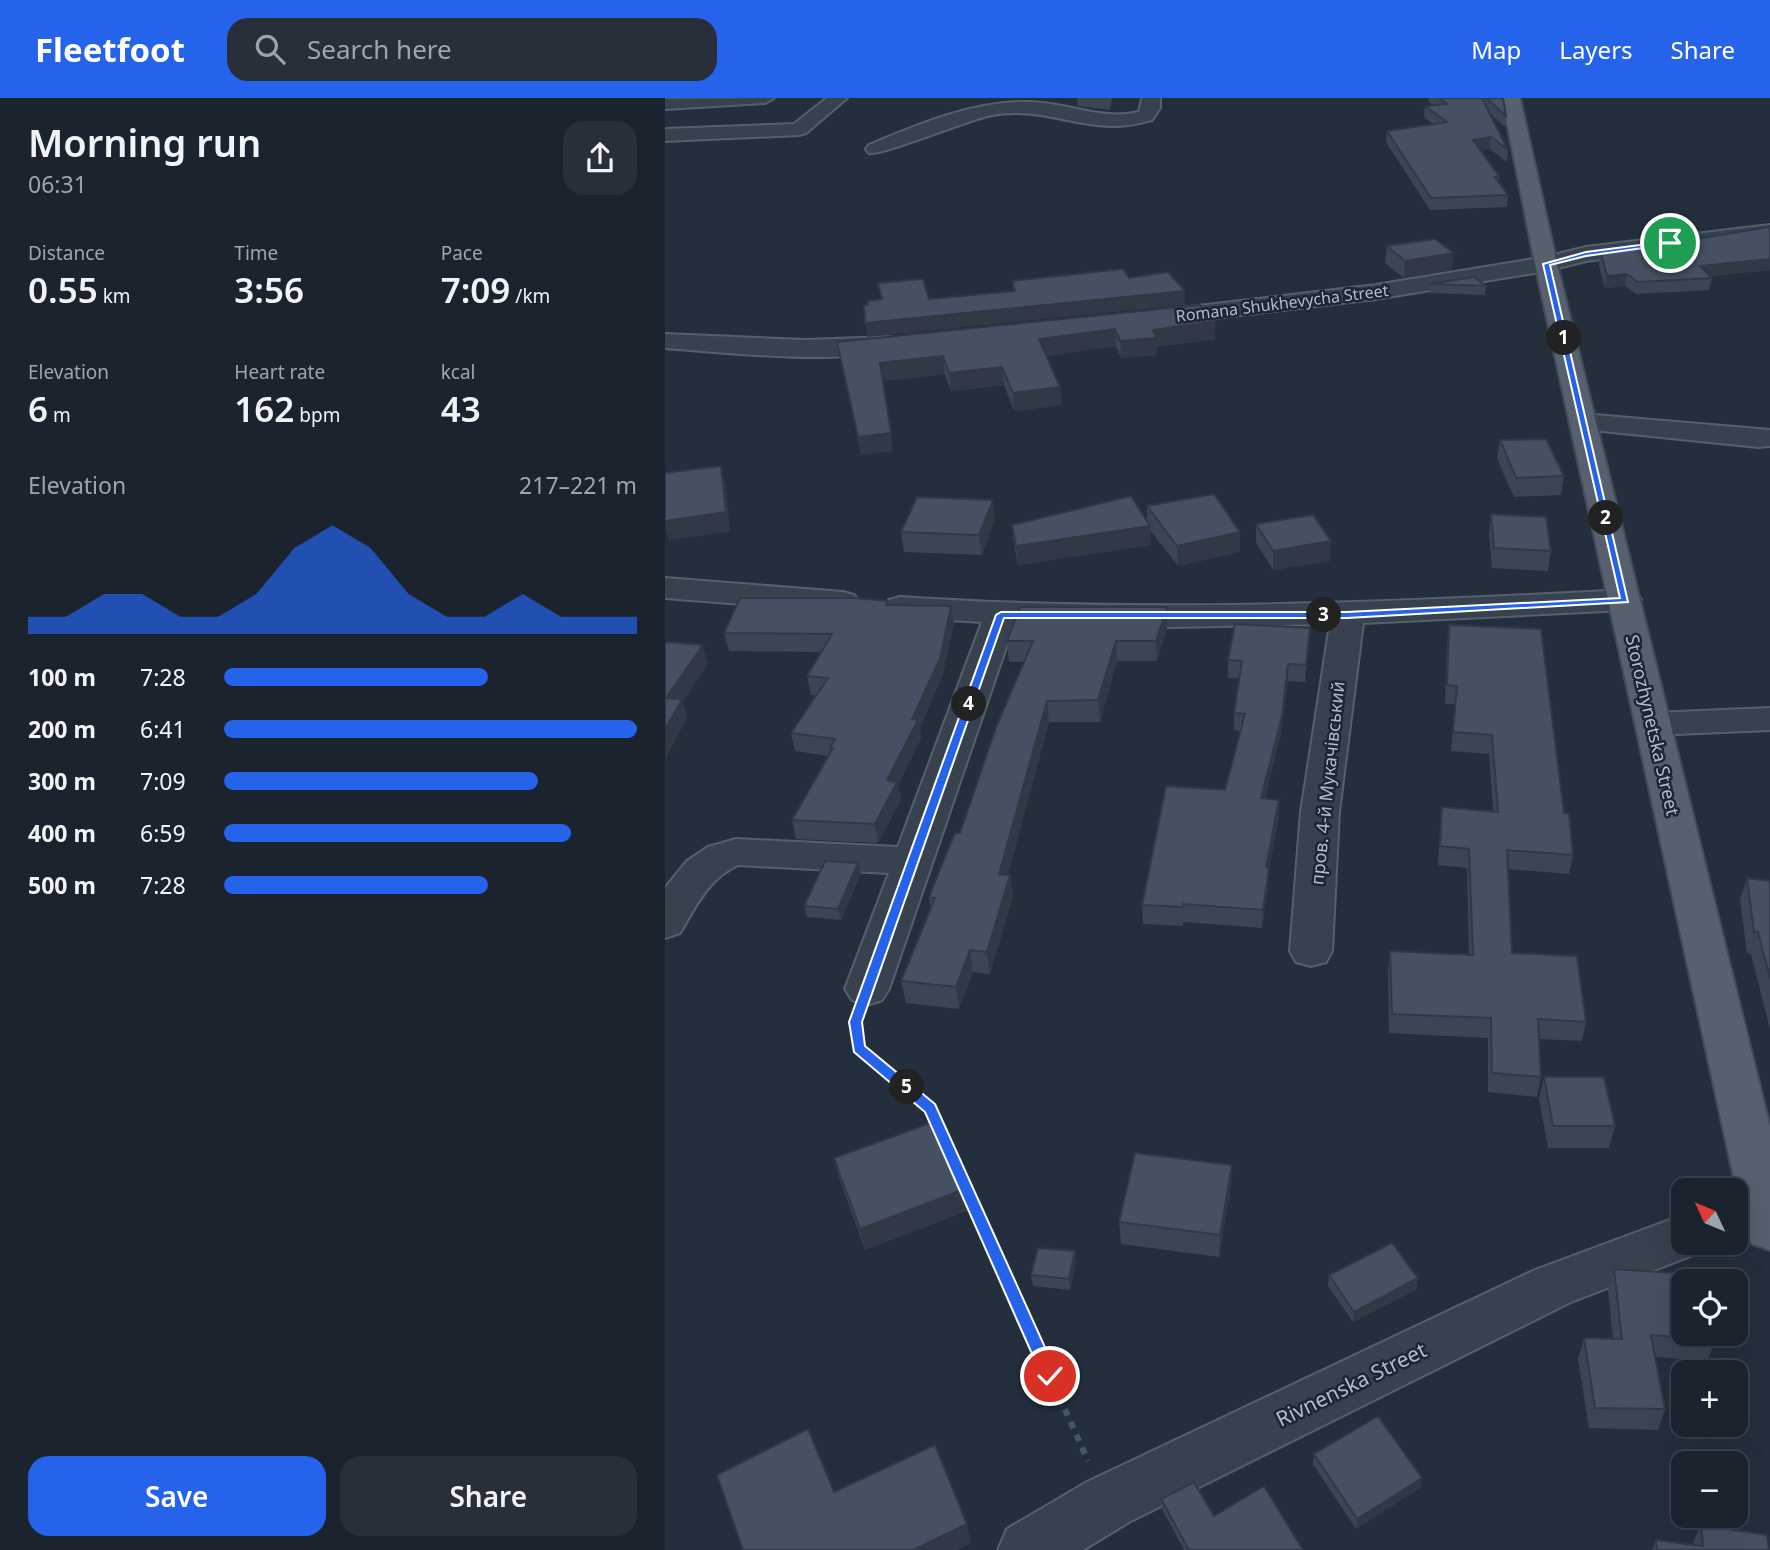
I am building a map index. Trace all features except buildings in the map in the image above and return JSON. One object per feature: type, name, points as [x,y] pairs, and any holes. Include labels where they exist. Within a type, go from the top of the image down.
[{"type":"main road","name":"Storozhynetska Street","points":[[1511,98],[1546,264],[1653,724],[1760,1215]]},
{"type":"street","points":[[665,104],[765,98]]},
{"type":"street","points":[[665,135],[799,129],[838,98]]},
{"type":"street","points":[[876,149],[926,127],[1012,108],[1039,108],[1089,120],[1124,122],[1146,116],[1151,108],[1151,98]]},
{"type":"street","points":[[665,120],[821,112]]},
{"type":"street","name":"Romana Shukhevycha Street","points":[[1127,321],[1376,292],[1546,264],[1586,254],[1770,231]]},
{"type":"street","points":[[665,341],[764,348],[841,348],[909,343]]},
{"type":"street","points":[[1583,422],[1770,438]]},
{"type":"street","points":[[666,589],[1001,615],[1347,615],[1625,600]]},
{"type":"street","points":[[867,989],[1001,615]]},
{"type":"street","name":"пров. 4-й Мукачівський","points":[[1311,951],[1320,812],[1347,615]]},
{"type":"street","points":[[1653,724],[1770,719]]},
{"type":"street","points":[[665,923],[696,872],[723,855],[736,852],[913,862]]},
{"type":"street","name":"Rivnenska Street","points":[[1028,1550],[1108,1502],[1553,1286],[1671,1242]]},
{"type":"path","points":[[867,989],[856,1022],[858,1048],[930,1108],[1108,1502]]},
{"type":"route","points":[[1050,1376],[930,1108],[858,1048],[856,1022],[1001,615],[1347,615],[1625,600],[1546,264],[1586,254],[1670,243]]}]
